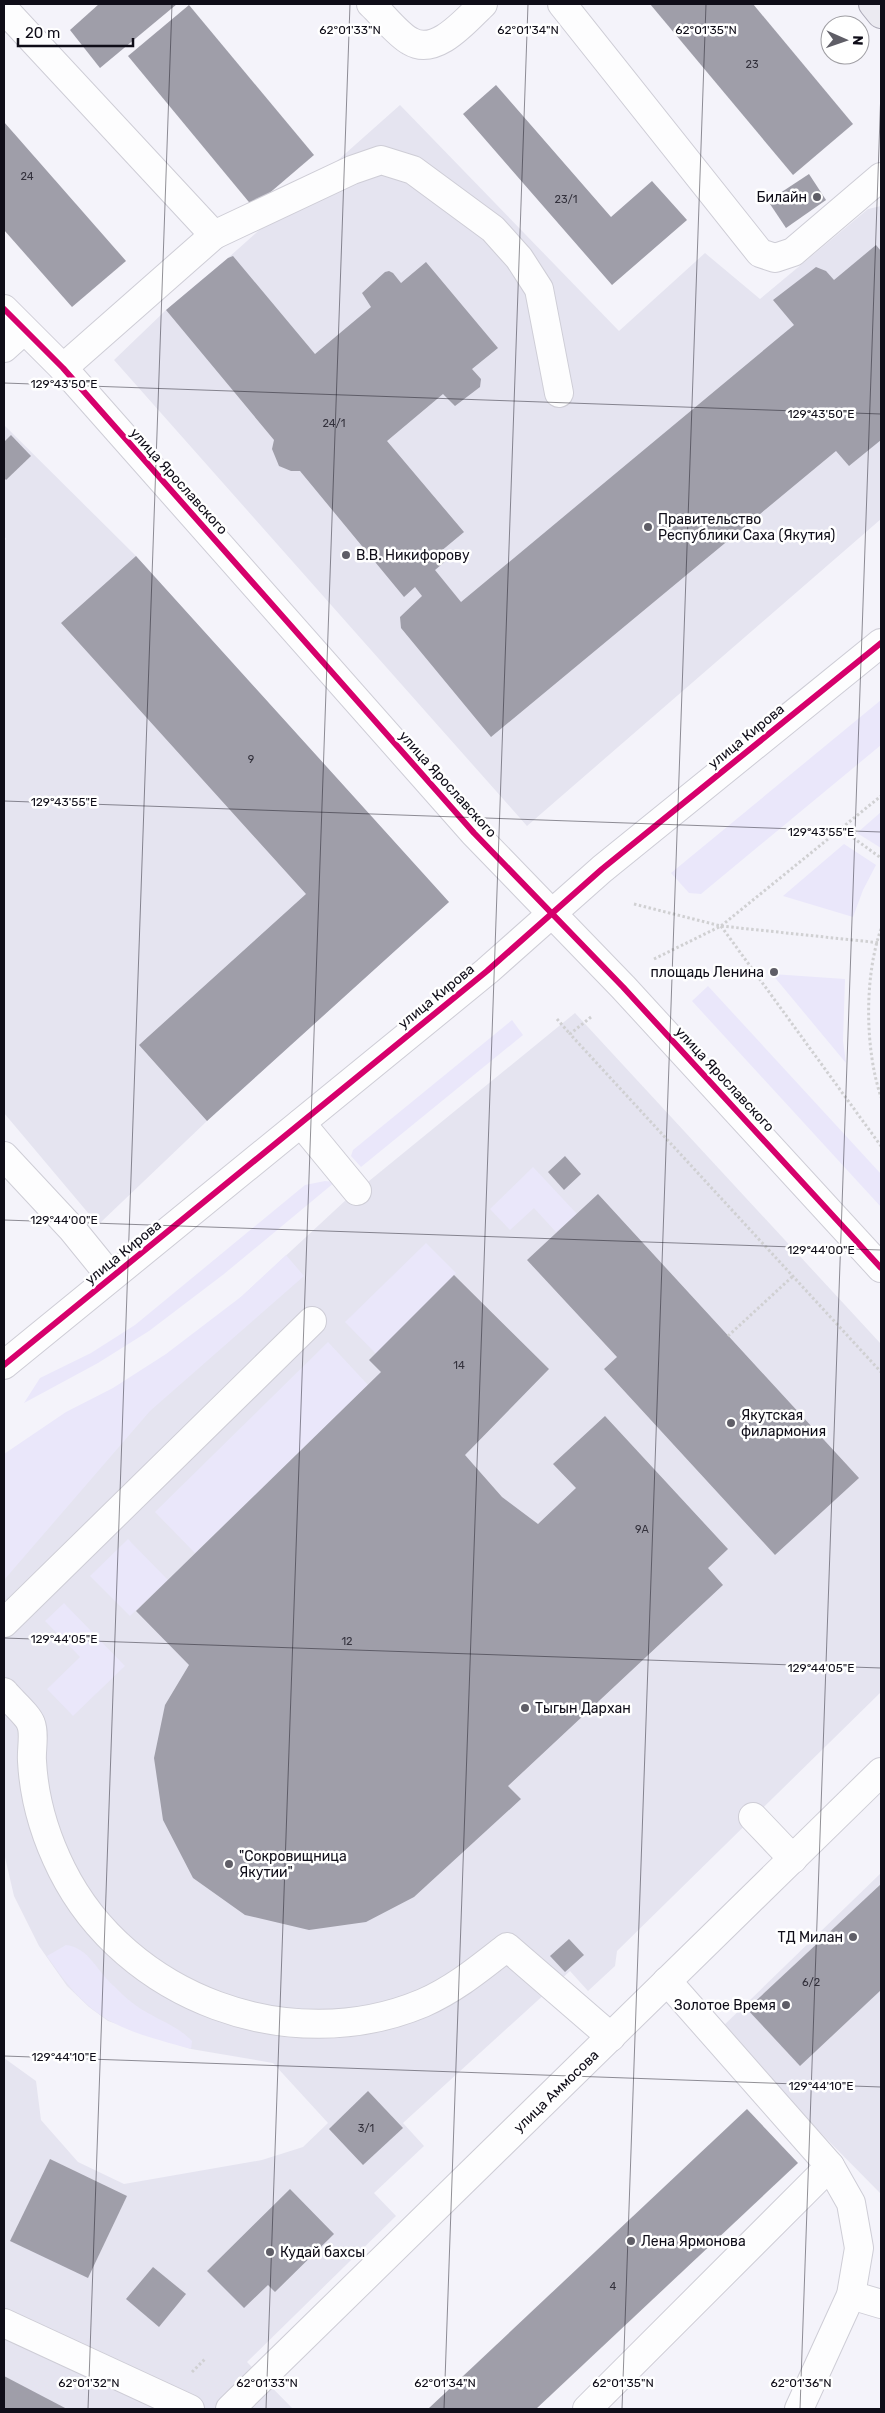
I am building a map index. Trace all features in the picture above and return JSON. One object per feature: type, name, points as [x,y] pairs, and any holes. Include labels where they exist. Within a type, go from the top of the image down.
[{"type":"main road","points":[[873,4],[881,14]]},
{"type":"street","points":[[370,4],[410,42],[426,45],[448,37],[483,4]]},
{"type":"street","points":[[562,4],[760,253],[775,258],[793,252],[881,178]]},
{"type":"street","points":[[4,9],[214,235]]},
{"type":"street","points":[[63,368],[214,235],[352,170],[381,160],[413,170],[493,230],[519,258],[539,290],[559,394]]},
{"type":"street","name":"улица Ярославского","points":[[4,309],[63,368],[474,833],[623,987],[881,1268]]},
{"type":"street","points":[[4,348],[24,330]]},
{"type":"street","name":"улица Кирова","points":[[4,1365],[487,970],[602,868],[881,643]]},
{"type":"street","points":[[301,1123],[356,1192]]},
{"type":"street","points":[[4,1156],[72,1229],[111,1277]]},
{"type":"street","points":[[4,1623],[312,1321]]},
{"type":"street","points":[[4,1692],[31,1724],[32,1762],[37,1799],[47,1836],[62,1871],[82,1903],[106,1933],[133,1959],[164,1981],[198,1999],[234,2013],[271,2021],[310,2024],[347,2023],[385,2016],[422,2004],[456,1987],[507,1947],[611,2037]]},
{"type":"street","name":"улица Аммосова","points":[[230,2409],[881,1772]]},
{"type":"street","points":[[752,1817],[793,1858]]},
{"type":"street","points":[[667,1981],[830,2166],[851,2203],[859,2248],[851,2295],[799,2409]]},
{"type":"street","points":[[587,2409],[614,2398],[830,2166]]},
{"type":"street","points":[[851,2295],[881,2304]]},
{"type":"street","points":[[4,2323],[190,2409]]},
{"type":"path","points":[[654,959],[721,926],[881,796]]},
{"type":"path","points":[[841,829],[881,858]]},
{"type":"path","points":[[634,904],[721,926],[876,944],[881,943]]},
{"type":"path","points":[[721,926],[881,1146]]},
{"type":"path","points":[[881,929],[876,944],[869,1006],[874,1076],[881,1097]]},
{"type":"path","points":[[570,1034],[591,1017]]},
{"type":"path","points":[[557,1019],[881,1372]]},
{"type":"path","points":[[728,1336],[793,1276]]},
{"type":"shaded area","points":[[400,105],[619,331],[705,253],[760,299],[868,209],[881,206],[881,519],[527,826],[114,360],[166,310],[228,258]]},
{"type":"shaded area","points":[[4,425],[136,556],[449,902],[207,1121],[100,1223],[89,1214],[4,1113],[4,541],[6,539],[4,536]]},
{"type":"shaded area","points":[[881,700],[881,745],[701,894],[689,893],[671,873]]},
{"type":"shaded area","points":[[881,812],[881,848],[857,833]]},
{"type":"shaded area","points":[[844,844],[876,865],[863,890],[853,917],[783,896]]},
{"type":"shaded area","points":[[772,974],[845,979],[843,1041],[846,1063]]},
{"type":"shaded area","points":[[708,986],[881,1174],[881,1207],[692,1001]]},
{"type":"shaded area","points":[[575,1013],[881,1344],[881,1692],[617,1951],[615,1966],[588,1991],[570,1971],[403,2123],[424,2146],[374,2193],[396,2216],[247,2362],[293,2409],[4,2409],[4,2058],[36,2081],[41,2120],[78,2162],[124,2184],[262,2160],[303,2147],[328,2123],[273,2063],[191,2049],[108,2021],[89,2007],[67,1986],[39,1946],[14,1896],[4,1853],[4,1517],[347,1199]]},
{"type":"shaded area","points":[[512,1020],[523,1035],[361,1167],[351,1156],[353,1150]]},
{"type":"shaded area","points":[[533,1167],[577,1214],[556,1232],[534,1208],[510,1230],[490,1209]]},
{"type":"shaded area","points":[[325,1181],[335,1182],[224,1274],[149,1331],[98,1363],[24,1403],[40,1378],[91,1353],[135,1325],[305,1185]]},
{"type":"shaded area","points":[[426,1243],[456,1273],[376,1354],[345,1322]]},
{"type":"shaded area","points":[[286,1255],[304,1276],[150,1411],[4,1580],[4,1454],[66,1412],[113,1388],[166,1354],[242,1296]]},
{"type":"shaded area","points":[[328,1342],[368,1385],[195,1553],[155,1512]]},
{"type":"shaded area","points":[[128,1539],[168,1580],[130,1616],[90,1576]]},
{"type":"shaded area","points":[[64,1603],[125,1666],[73,1716],[47,1689],[80,1657],[45,1621]]},
{"type":"shaded area","points":[[881,1873],[881,2194],[719,2030]]},
{"type":"shaded area","points":[[66,1945],[81,1951],[93,1961],[108,1980],[131,2002],[185,2035],[192,2041],[191,2049],[125,2028],[108,2020],[93,2009],[78,1996],[47,1956]]},
{"type":"building","points":[[99,4],[177,4],[100,68],[70,30]]},
{"type":"building","points":[[650,4],[753,4],[853,124],[793,175]]},
{"type":"building","points":[[189,5],[314,155],[253,207],[128,56]]},
{"type":"building","points":[[496,85],[611,217],[652,181],[687,220],[612,285],[463,114]]},
{"type":"building","points":[[4,122],[126,261],[72,307],[4,230]]},
{"type":"building","points":[[809,174],[826,200],[786,228],[768,201]]},
{"type":"building","points":[[876,245],[881,251],[881,440],[849,466],[836,451],[491,737],[401,628],[400,617],[422,596],[415,587],[404,597],[300,471],[291,471],[279,466],[272,449],[274,440],[166,310],[228,258],[233,256],[315,354],[371,307],[362,293],[385,272],[393,273],[401,283],[426,262],[498,348],[472,369],[481,379],[480,387],[455,406],[443,394],[387,441],[464,532],[440,552],[447,560],[435,570],[461,602],[794,325],[773,300],[816,267],[826,271],[834,280]]},
{"type":"building","points":[[11,435],[31,456],[6,480],[4,478],[4,442]]},
{"type":"building","points":[[136,556],[449,902],[207,1121],[139,1045],[306,894],[61,623]]},
{"type":"building","points":[[565,1156],[581,1174],[564,1190],[548,1172]]},
{"type":"building","name":"Якутская филармония","points":[[598,1194],[859,1478],[775,1555],[604,1369],[617,1357],[527,1260]]},
{"type":"building","points":[[454,1275],[549,1369],[465,1455],[502,1497],[538,1524],[576,1488],[553,1464],[605,1416],[728,1549],[708,1568],[723,1585],[508,1786],[521,1799],[414,1897],[366,1922],[309,1930],[245,1915],[193,1878],[163,1820],[154,1758],[165,1705],[189,1665],[136,1611],[381,1372],[369,1360]]},
{"type":"building","name":"ТД Милан","points":[[881,1884],[881,1990],[800,2066],[747,2009]]},
{"type":"building","points":[[569,1939],[584,1955],[565,1972],[550,1956]]},
{"type":"building","points":[[368,2091],[403,2128],[363,2165],[329,2129]]},
{"type":"building","points":[[747,2109],[798,2163],[536,2409],[428,2409]]},
{"type":"building","points":[[50,2159],[127,2196],[88,2278],[10,2241]]},
{"type":"building","name":"Кудай бахсы","points":[[290,2189],[334,2234],[275,2292],[268,2285],[244,2308],[207,2271]]},
{"type":"building","points":[[153,2267],[186,2294],[159,2327],[126,2299]]},
{"type":"building","points":[[4,2376],[67,2409],[4,2409]]},
{"type":"cycle path","points":[[4,309],[63,368],[474,833],[623,987],[881,1268]]},
{"type":"cycle path","points":[[4,1365],[487,971],[602,869],[881,643]]},
{"type":"place","name":"Билайн","points":[[817,197]]},
{"type":"place","name":"Правительство Республики Саха (Якутия)","points":[[648,527]]},
{"type":"place","name":"В.В. Никифорову","points":[[346,555]]},
{"type":"place","name":"площадь Ленина","points":[[774,972]]},
{"type":"place","name":"Якутская филармония","points":[[731,1423]]},
{"type":"place","name":"Тыгын Дархан","points":[[525,1708]]},
{"type":"place","name":"\"Сокровищница Якутии\"","points":[[229,1864]]},
{"type":"place","name":"ТД Милан","points":[[853,1937]]},
{"type":"place","name":"Золотое Время","points":[[786,2005]]},
{"type":"place","name":"Лена Ярмонова","points":[[631,2241]]},
{"type":"place","name":"Кудай бахсы","points":[[270,2252]]}]
